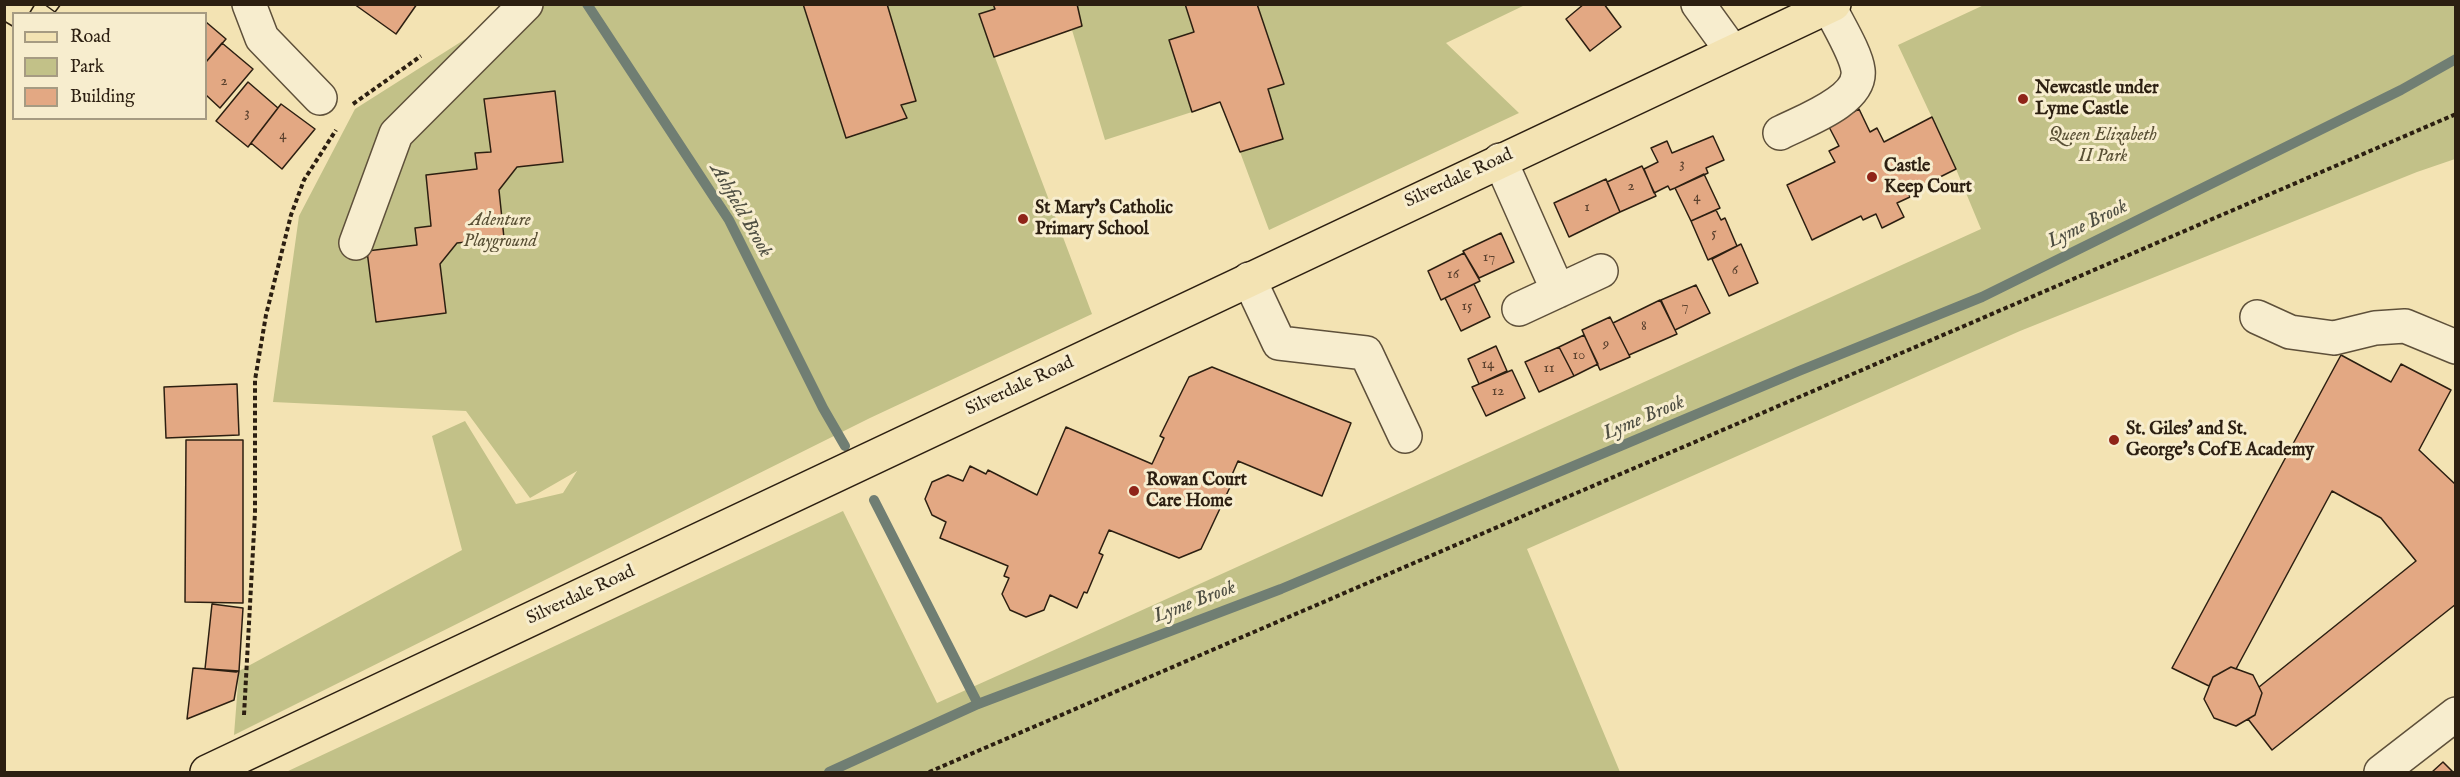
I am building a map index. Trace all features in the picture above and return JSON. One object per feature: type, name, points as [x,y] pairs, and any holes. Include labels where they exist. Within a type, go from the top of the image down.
[{"type":"main road","name":"Silverdale Road","points":[[207,772],[1832,5]]},
{"type":"street","points":[[249,4],[262,38],[336,102]]},
{"type":"street","points":[[356,243],[396,134],[526,4]]},
{"type":"street","points":[[1698,4],[1732,51]]},
{"type":"street","points":[[1780,133],[1848,97],[1857,84],[1858,69],[1832,5]]},
{"type":"street","points":[[1500,160],[1558,291]]},
{"type":"street","points":[[1519,309],[1601,272]]},
{"type":"street","points":[[1249,279],[1279,343],[1366,353],[1405,435]]},
{"type":"street","points":[[2257,317],[2290,332],[2334,338],[2375,328],[2405,326],[2456,347]]},
{"type":"street","points":[[2381,772],[2456,714]]},
{"type":"path","points":[[336,102],[428,51]]},
{"type":"path","points":[[929,772],[2456,114]]},
{"type":"path","points":[[250,753],[254,727],[244,729],[255,513],[255,380],[266,315],[291,215],[304,180],[339,124]]},
{"type":"green space","name":"Queen Elizabeth II Park","points":[[1986,4],[2455,5],[2455,159],[2417,172],[2020,331],[1527,549],[1620,772],[286,772],[843,511],[937,703],[1008,671],[1981,229],[1956,169],[1898,45]]},
{"type":"green space","name":"Adenture Playground","points":[[519,5],[803,5],[846,137],[907,118],[901,105],[916,100],[887,5],[993,5],[995,9],[979,15],[1092,314],[870,418],[234,735],[239,671],[462,550],[432,436],[465,421],[516,504],[563,493],[577,471],[530,498],[466,411],[273,402],[299,216],[355,109]]},
{"type":"green space","points":[[1077,5],[1185,5],[1194,32],[1170,41],[1192,112],[1105,140],[1072,30],[1082,26]]},
{"type":"green space","points":[[1257,5],[1525,5],[1446,43],[1519,113],[1269,230],[1240,152],[1283,139],[1268,89],[1284,83]]},
{"type":"building","points":[[4,4],[35,4],[30,12],[12,12],[12,26],[4,21]]},
{"type":"building","points":[[4,4],[35,4],[30,12],[12,12],[12,26],[4,21]]},
{"type":"building","points":[[44,4],[61,4],[55,12]]},
{"type":"building","points":[[44,4],[61,4],[55,12]]},
{"type":"building","points":[[354,4],[417,4],[396,34]]},
{"type":"building","points":[[803,4],[887,4],[916,101],[901,105],[907,118],[846,138]]},
{"type":"building","points":[[993,4],[1077,4],[1082,26],[994,57],[979,14],[995,9]]},
{"type":"building","points":[[1185,4],[1257,4],[1284,84],[1268,89],[1283,139],[1240,152],[1220,102],[1192,112],[1169,40],[1194,32]]},
{"type":"building","points":[[1584,4],[1604,4],[1621,27],[1590,51],[1566,19]]},
{"type":"building","points":[[207,23],[226,39],[207,61]]},
{"type":"building","points":[[222,43],[253,69],[220,108],[207,96],[207,61]]},
{"type":"building","points":[[248,82],[278,108],[248,147],[216,121]]},
{"type":"building","points":[[555,91],[563,162],[517,167],[499,190],[504,238],[457,243],[440,264],[446,313],[376,322],[367,251],[417,245],[415,228],[431,226],[426,175],[477,169],[475,153],[491,152],[484,99]]},
{"type":"building","points":[[281,104],[315,129],[282,169],[251,143]]},
{"type":"building","name":"Castle Keep Court","points":[[1859,109],[1870,132],[1877,128],[1884,142],[1932,117],[1956,169],[1908,193],[1910,197],[1897,203],[1904,217],[1882,228],[1876,214],[1863,220],[1861,216],[1812,240],[1787,185],[1835,162],[1829,151],[1839,146],[1828,125]]},
{"type":"building","points":[[1713,136],[1724,160],[1706,168],[1708,173],[1670,190],[1668,186],[1654,193],[1644,169],[1658,162],[1651,148],[1667,141],[1672,153]]},
{"type":"building","points":[[1642,166],[1656,196],[1620,212],[1607,182]]},
{"type":"building","points":[[1704,174],[1720,208],[1691,221],[1675,188]]},
{"type":"building","points":[[1606,179],[1620,212],[1569,237],[1554,203]]},
{"type":"building","points":[[1716,210],[1721,220],[1725,218],[1737,246],[1708,260],[1691,221]]},
{"type":"building","points":[[1501,233],[1514,262],[1479,278],[1463,251]]},
{"type":"building","points":[[1741,244],[1758,283],[1729,296],[1712,259]]},
{"type":"building","points":[[1464,253],[1480,281],[1441,300],[1428,271]]},
{"type":"building","points":[[1474,284],[1490,317],[1461,331],[1445,298]]},
{"type":"building","points":[[1696,285],[1710,313],[1675,330],[1661,300]]},
{"type":"building","points":[[1660,300],[1677,334],[1629,355],[1613,323]]},
{"type":"building","points":[[1610,317],[1630,357],[1600,370],[1582,330]]},
{"type":"building","points":[[1584,335],[1598,364],[1574,376],[1559,347]]},
{"type":"building","points":[[1496,346],[1507,371],[1479,384],[1468,359]]},
{"type":"building","points":[[1559,347],[1574,376],[1539,392],[1525,362]]},
{"type":"building","points":[[2341,355],[2391,382],[2401,364],[2451,390],[2419,450],[2456,485],[2456,604],[2272,750],[2248,719],[2255,715],[2262,693],[2259,687],[2416,561],[2381,518],[2332,491],[2236,669],[2231,667],[2213,677],[2209,686],[2172,668]]},
{"type":"building","name":"Rowan Court Care Home","points":[[1212,367],[1351,423],[1322,496],[1238,461],[1228,484],[1231,485],[1201,549],[1179,558],[1109,530],[1099,553],[1103,555],[1087,593],[1084,592],[1077,608],[1050,595],[1044,610],[1026,617],[1010,610],[1002,594],[1009,578],[1004,576],[1008,566],[940,538],[946,522],[932,515],[925,499],[932,482],[948,475],[963,481],[970,466],[986,474],[988,470],[1037,495],[1066,427],[1152,464],[1164,438],[1160,436],[1189,377]]},
{"type":"building","points":[[1512,370],[1525,398],[1486,416],[1472,387]]},
{"type":"building","points":[[237,384],[239,435],[166,438],[164,387]]},
{"type":"building","points":[[186,440],[243,440],[243,603],[185,602]]},
{"type":"building","points":[[212,604],[243,608],[239,671],[205,669]]},
{"type":"building","points":[[2231,667],[2253,675],[2262,693],[2255,715],[2236,726],[2214,718],[2204,699],[2213,677]]},
{"type":"building","points":[[193,668],[239,671],[234,700],[187,719]]},
{"type":"building","points":[[2443,762],[2453,772],[2432,772]]},
{"type":"waterway","name":"Ashfield Brook","points":[[587,4],[729,220],[823,408],[845,446]]},
{"type":"waterway","name":"Lyme Brook","points":[[829,772],[978,704],[1281,589],[1799,371],[1982,297],[2401,90],[2456,59]]},
{"type":"waterway","name":"Ashfield Brook","points":[[874,500],[978,704]]},
{"type":"place","name":"Newcastle under Lyme Castle","points":[[2023,99]]},
{"type":"place","name":"Castle Keep Court","points":[[1872,177]]},
{"type":"place","name":"St Mary's Catholic Primary School","points":[[1023,219]]},
{"type":"place","name":"St. Giles' and St. George's CofE Academy","points":[[2114,440]]},
{"type":"place","name":"Rowan Court Care Home","points":[[1134,491]]}]
